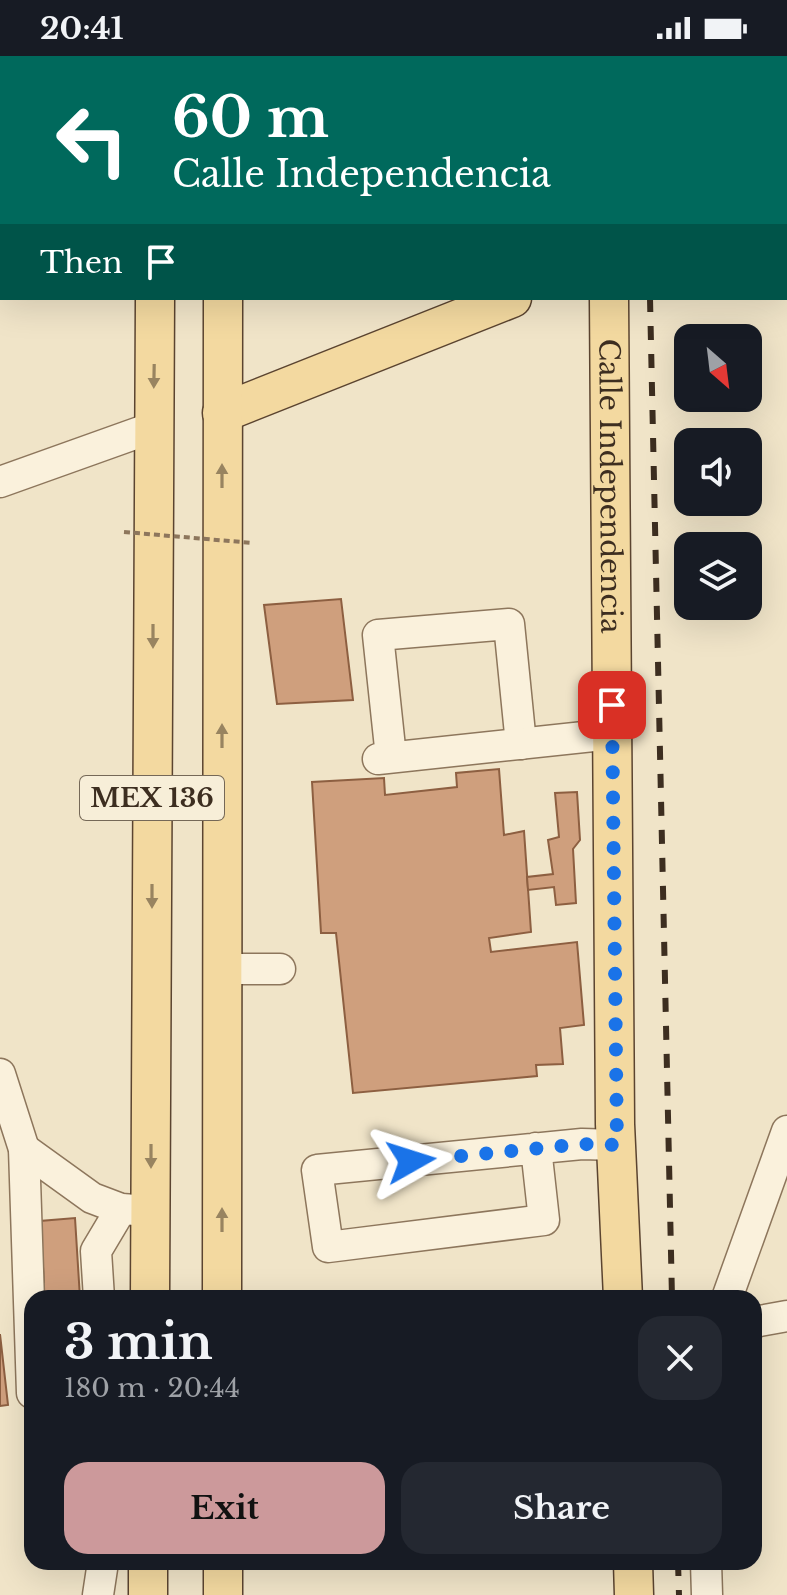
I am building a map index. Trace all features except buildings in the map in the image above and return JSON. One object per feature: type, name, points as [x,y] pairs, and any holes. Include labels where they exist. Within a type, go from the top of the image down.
[{"type":"main road","name":"MEX 136","points":[[149,1290],[136,1210],[155,300]]},
{"type":"main road","name":"MEX 136","points":[[222,1290],[223,300]]},
{"type":"main road","points":[[222,413],[460,308],[502,300]]},
{"type":"main road","name":"Calle Independencia","points":[[609,300],[617,1145],[623,1290]]},
{"type":"main road","points":[[148,1570],[148,1595]]},
{"type":"main road","points":[[223,1570],[223,1595]]},
{"type":"main road","points":[[633,1570],[634,1595]]},
{"type":"street","points":[[0,482],[154,427]]},
{"type":"street","points":[[521,744],[509,624],[378,635],[384,758],[521,744],[612,734]]},
{"type":"street","points":[[222,969],[280,969]]},
{"type":"street","points":[[0,1074],[24,1149],[28,1290]]},
{"type":"street","points":[[730,1290],[787,1131]]},
{"type":"street","points":[[536,1148],[544,1220],[328,1247],[317,1170],[536,1148],[582,1144],[617,1145]]},
{"type":"street","points":[[24,1149],[92,1198],[136,1210],[96,1251],[98,1290]]},
{"type":"street","points":[[762,1321],[787,1316]]},
{"type":"street","points":[[98,1595],[102,1570]]},
{"type":"street","points":[[706,1570],[707,1595]]},
{"type":"path","points":[[124,532],[253,543]]},
{"type":"railway","points":[[650,300],[672,1290]]},
{"type":"railway","points":[[678,1570],[679,1595]]},
{"type":"route","points":[[411,1161],[582,1144],[617,1145],[612,705]]}]
